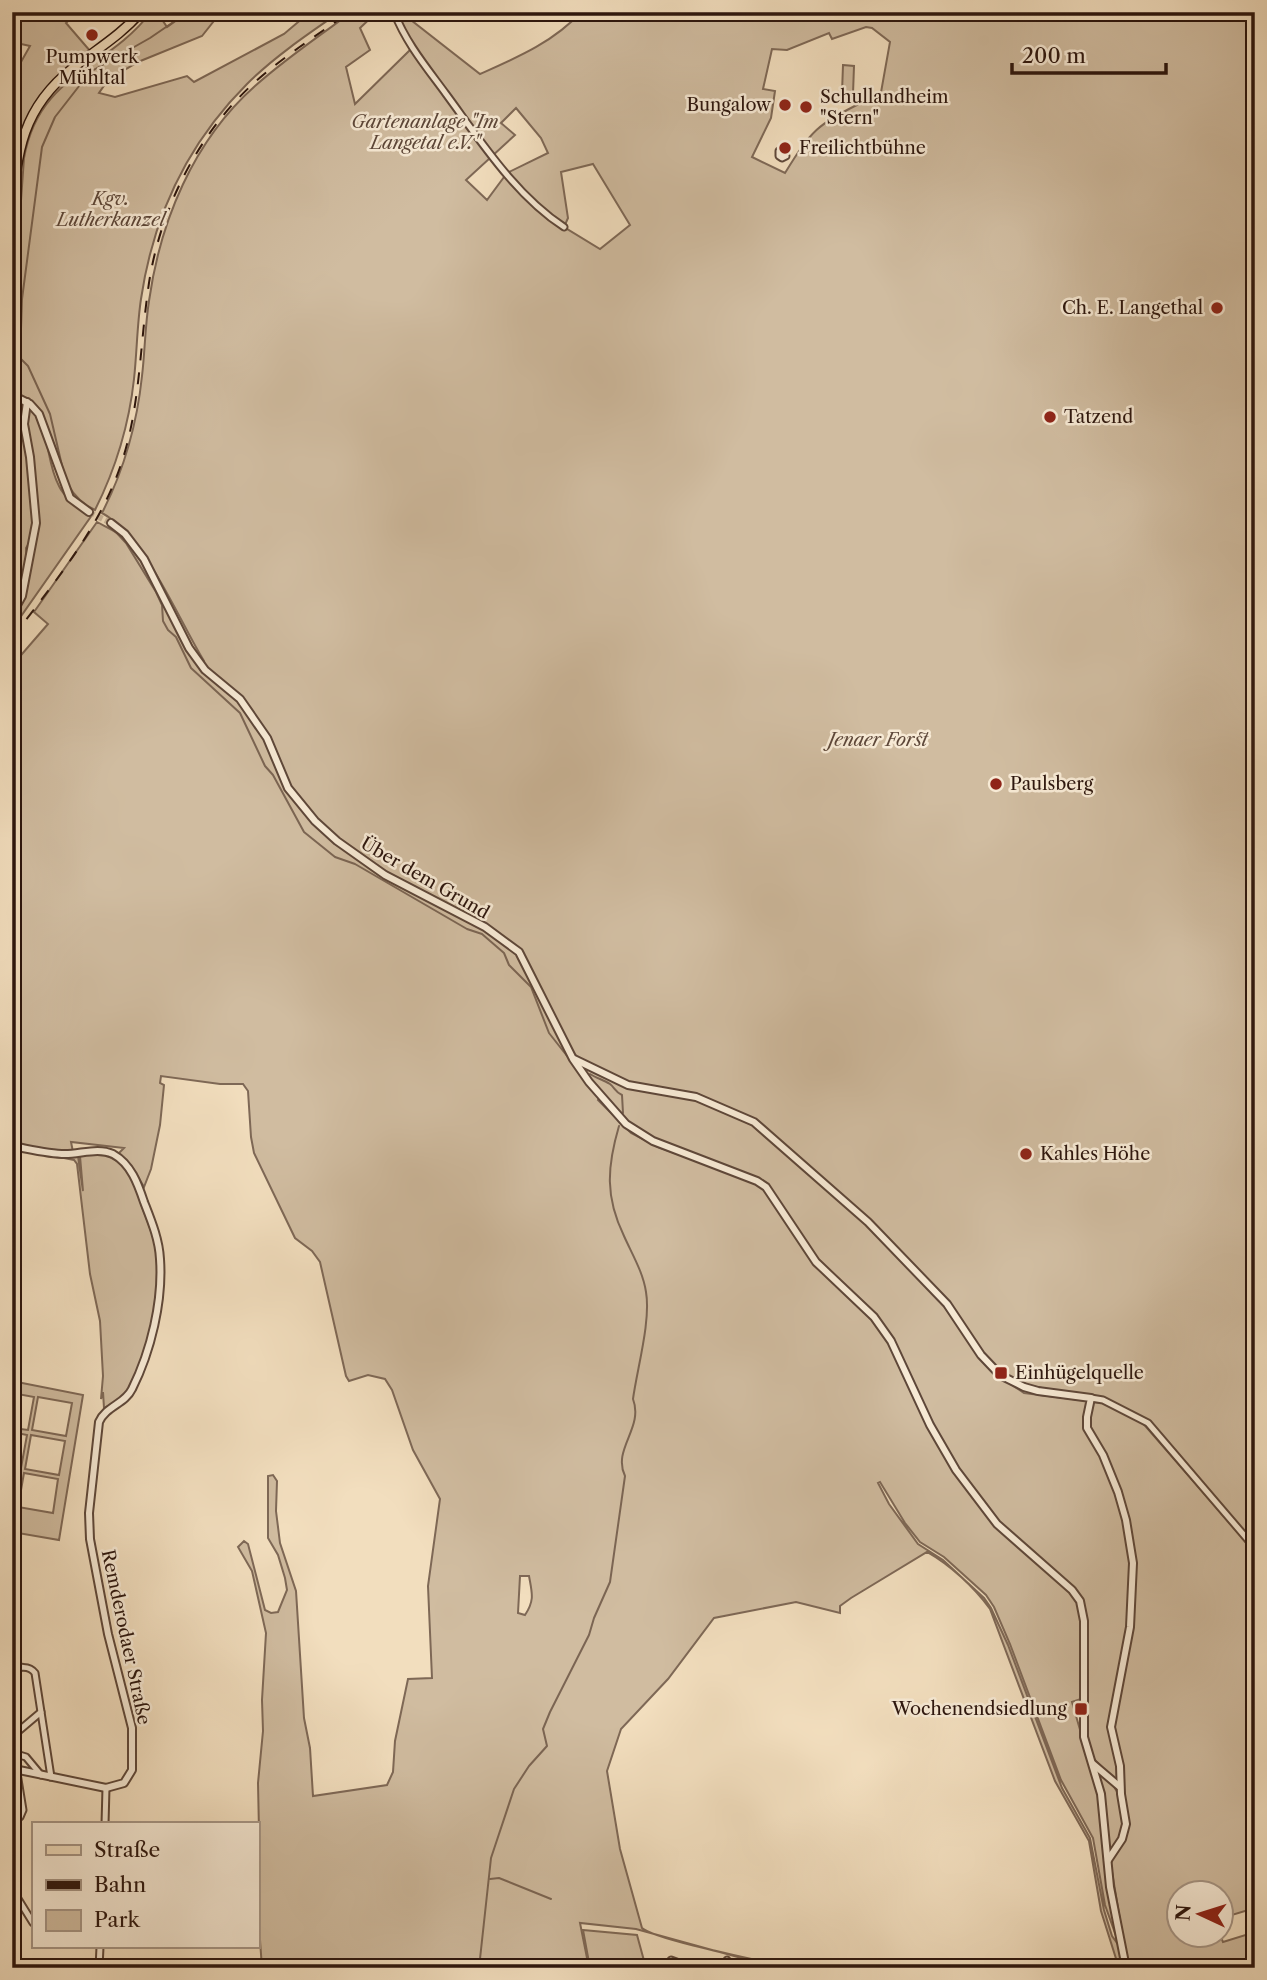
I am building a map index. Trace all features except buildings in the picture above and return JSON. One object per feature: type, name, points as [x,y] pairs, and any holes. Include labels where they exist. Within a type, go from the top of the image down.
[{"type":"main road","points":[[12,213],[17,157],[30,116],[50,89],[116,37],[141,12]]},
{"type":"street","points":[[394,12],[407,15],[424,12]]},
{"type":"street","points":[[394,12],[411,46],[494,156],[524,193],[564,227]]},
{"type":"street","points":[[478,12],[494,12]]},
{"type":"street","points":[[779,151],[779,156],[786,156]]},
{"type":"street","points":[[14,395],[27,402],[43,422],[70,498],[89,512]]},
{"type":"street","points":[[12,614],[22,596],[36,523],[24,424],[27,402]]},
{"type":"street","name":"Über dem Grund","points":[[111,523],[125,534],[144,559],[189,648],[205,670],[240,699],[267,738],[288,788],[315,821],[337,841],[385,875],[485,928],[519,952],[573,1059],[589,1082],[634,1130],[766,1187],[816,1262],[874,1317],[891,1341],[930,1425],[956,1470],[997,1524],[1072,1590],[1080,1601],[1084,1621],[1083,1727],[1101,1794],[1110,1887],[1126,1968]]},
{"type":"street","points":[[573,1059],[628,1085],[696,1097],[754,1122],[868,1222],[947,1304],[981,1355],[1000,1375],[1038,1391],[1103,1400],[1148,1423],[1255,1548]]},
{"type":"street","name":"Remderodaer Straße","points":[[12,1146],[66,1154],[96,1151],[114,1155],[123,1161],[134,1177],[159,1246],[160,1274],[151,1337],[132,1389],[122,1401],[103,1413],[99,1422],[91,1486],[89,1513],[94,1562],[134,1741],[129,1779],[106,1788]]},
{"type":"street","points":[[1091,1398],[1087,1428],[1103,1455],[1118,1492],[1133,1563],[1130,1628],[1111,1727],[1120,1766],[1120,1787],[1126,1819],[1125,1830],[1108,1860]]},
{"type":"street","points":[[12,1673],[20,1667],[35,1673],[51,1777]]},
{"type":"street","points":[[12,1689],[23,1810],[20,1817],[12,1823]]},
{"type":"street","points":[[15,1734],[41,1712]]},
{"type":"street","points":[[16,1755],[26,1757],[41,1776]]},
{"type":"street","points":[[1093,1764],[1120,1787]]},
{"type":"street","points":[[19,1770],[106,1788],[105,1822]]},
{"type":"street","points":[[12,1889],[32,1921]]},
{"type":"street","points":[[99,1968],[100,1948]]},
{"type":"street","points":[[671,1960],[693,1968]]},
{"type":"street","points":[[724,1968],[727,1960]]},
{"type":"green space","points":[[12,12],[77,12],[66,23],[91,52],[29,115],[14,157],[12,178],[12,78],[30,46],[12,42]]},
{"type":"green space","name":"Kgv. Lutherkanzel","points":[[151,12],[157,12],[167,27],[188,12],[221,12],[202,36],[138,62],[108,80],[99,93],[115,97],[187,76],[194,82],[284,34],[310,12],[340,12],[280,55],[247,84],[207,131],[176,183],[154,239],[147,269],[140,309],[132,396],[125,430],[95,510],[79,499],[68,485],[42,416],[30,402],[12,391],[12,327],[24,158],[32,130],[44,108],[59,90],[133,32]]},
{"type":"green space","name":"Jenaer Forst","points":[[352,12],[377,12],[360,28],[370,50],[346,67],[355,104],[412,48],[400,27],[399,16],[407,17],[480,74],[547,41],[581,12],[1255,12],[1255,1546],[1149,1422],[1104,1399],[1025,1385],[1005,1375],[983,1354],[940,1293],[871,1221],[756,1121],[698,1094],[629,1082],[610,1074],[608,1077],[627,1086],[696,1098],[752,1125],[866,1223],[937,1296],[980,1358],[997,1375],[1024,1393],[1088,1401],[1084,1418],[1085,1429],[1101,1456],[1116,1494],[1131,1562],[1128,1627],[1109,1728],[1118,1766],[1117,1782],[1094,1759],[1084,1727],[1086,1620],[1082,1600],[1073,1588],[998,1523],[957,1469],[932,1425],[893,1341],[875,1317],[817,1260],[799,1237],[773,1192],[747,1175],[640,1134],[626,1124],[601,1094],[598,1100],[631,1133],[658,1147],[765,1188],[814,1263],[873,1319],[889,1342],[954,1471],[996,1525],[1071,1591],[1080,1614],[1083,1643],[1081,1699],[1072,1702],[1100,1799],[1116,1936],[1105,1905],[1093,1838],[1061,1780],[994,1607],[986,1595],[944,1557],[920,1542],[880,1482],[878,1483],[889,1504],[918,1544],[943,1560],[984,1598],[991,1608],[1008,1645],[1062,1788],[1090,1838],[1104,1910],[1112,1936],[1120,1947],[1123,1968],[1119,1968],[1101,1911],[1089,1841],[1055,1781],[990,1609],[961,1577],[927,1552],[851,1598],[840,1606],[840,1613],[796,1602],[714,1618],[668,1679],[621,1729],[607,1771],[620,1849],[642,1928],[655,1934],[636,1929],[580,1923],[589,1968],[262,1968],[258,1783],[263,1731],[266,1633],[252,1571],[238,1547],[244,1541],[248,1544],[265,1610],[278,1612],[287,1590],[278,1555],[268,1538],[268,1476],[273,1475],[277,1481],[276,1511],[280,1543],[296,1591],[304,1718],[310,1748],[313,1796],[387,1785],[393,1772],[395,1741],[408,1679],[432,1678],[428,1586],[440,1499],[413,1450],[392,1390],[385,1379],[368,1375],[349,1381],[346,1376],[320,1262],[312,1251],[295,1238],[254,1153],[248,1091],[243,1084],[220,1084],[161,1076],[160,1083],[164,1085],[160,1125],[151,1169],[144,1187],[132,1167],[118,1154],[124,1148],[71,1142],[73,1152],[66,1152],[12,1144],[12,661],[16,661],[48,624],[34,612],[97,522],[122,536],[136,553],[156,584],[198,666],[204,661],[159,580],[133,540],[118,524],[102,513],[117,480],[133,429],[140,394],[154,271],[171,213],[197,157],[214,132],[233,108],[278,66]],"holes":[[[866,27],[872,28],[890,42],[880,98],[864,96],[863,102],[835,116],[816,130],[785,173],[752,157],[771,118],[775,91],[763,89],[772,49],[787,50],[829,33],[832,39]],[[516,108],[541,138],[548,153],[507,173],[487,200],[466,180],[515,135],[501,123]],[[593,164],[630,225],[600,249],[564,227],[568,218],[561,172]],[[520,1576],[529,1576],[532,1592],[525,1615],[518,1613]]]},
{"type":"green space","points":[[843,65],[854,66],[853,94],[842,93]]},
{"type":"green space","points":[[12,398],[20,401],[23,406],[34,501],[33,537],[26,548],[27,563],[21,595],[12,612],[12,492],[16,472],[12,470]]},
{"type":"green space","points":[[30,407],[45,435],[55,476],[62,491],[92,515],[12,629],[12,616],[19,606],[36,528],[25,414]]},
{"type":"green space","points":[[97,1153],[116,1160],[128,1172],[153,1239],[157,1272],[152,1325],[137,1377],[125,1395],[104,1408],[103,1392],[101,1399],[103,1376],[100,1321],[90,1274],[77,1164],[74,1160],[64,1158],[78,1156],[83,1191],[80,1156]]},
{"type":"green space","points":[[12,1381],[83,1395],[59,1540],[12,1532],[12,1506],[15,1505],[21,1473],[12,1471],[12,1467],[21,1468],[27,1435],[12,1432],[12,1428],[28,1430],[34,1397],[12,1393]],"holes":[[[38,1397],[72,1403],[66,1436],[32,1430]],[[31,1435],[65,1441],[59,1475],[25,1469]],[[24,1473],[58,1479],[53,1513],[18,1507]]]},
{"type":"green space","points":[[1092,1402],[1104,1403],[1141,1421],[1255,1552],[1255,1908],[1236,1914],[1236,1878],[1166,1878],[1166,1948],[1236,1948],[1236,1938],[1255,1932],[1255,1968],[1128,1968],[1110,1860],[1127,1830],[1114,1727],[1133,1628],[1129,1520],[1089,1428],[1088,1418]]},
{"type":"green space","points":[[1096,1767],[1116,1790],[1125,1819],[1119,1841],[1110,1852],[1103,1796]]},
{"type":"green space","points":[[583,1930],[637,1935],[646,1968],[590,1968]]},
{"type":"green space","points":[[717,1951],[792,1968],[774,1967]]},
{"type":"waterway","points":[[12,377],[20,358],[22,299],[42,147],[55,117],[90,72],[150,38],[188,12]]},
{"type":"waterway","points":[[21,359],[28,366],[50,414],[63,470]]},
{"type":"waterway","points":[[114,530],[126,543],[156,592],[162,605],[163,621],[176,637],[191,668],[240,713],[265,766],[273,775],[304,832],[335,857],[355,864],[467,929],[482,934],[504,953],[509,965],[531,987],[549,1033],[571,1061]]},
{"type":"waterway","points":[[590,1074],[610,1084],[622,1095],[623,1113]]},
{"type":"waterway","points":[[479,1968],[491,1858],[514,1789],[529,1766],[547,1746],[543,1729],[589,1635],[610,1582],[625,1476],[622,1457],[635,1419],[633,1399],[647,1304],[642,1277],[618,1222],[611,1195],[610,1169],[619,1126]]},
{"type":"waterway","points":[[490,1879],[499,1878],[551,1899]]},
{"type":"tunnel","points":[[89,512],[111,523]]},
{"type":"railway","points":[[12,638],[83,541],[116,478],[130,432],[138,386],[153,261],[171,204],[198,150],[234,103],[255,82],[349,12]]},
{"type":"place","name":"Pumpwerk Mühltal","points":[[92,35]]},
{"type":"place","name":"Bungalow","points":[[785,105]]},
{"type":"place","name":"Schullandheim \"Stern\"","points":[[806,107]]},
{"type":"place","name":"Freilichtbühne","points":[[785,148]]},
{"type":"place","name":"Ch. E. Langethal","points":[[1217,308]]},
{"type":"place","name":"Tatzend","points":[[1050,417]]},
{"type":"place","name":"Paulsberg","points":[[996,784]]},
{"type":"place","name":"Kahles Höhe","points":[[1026,1154]]},
{"type":"place","name":"Einhügelquelle","points":[[1001,1373]]},
{"type":"place","name":"Wochenendsiedlung","points":[[1081,1709]]},
{"type":"park label","name":"Gartenanlage \"Im Langetal e.V.\"","points":[[425,132]]}]
